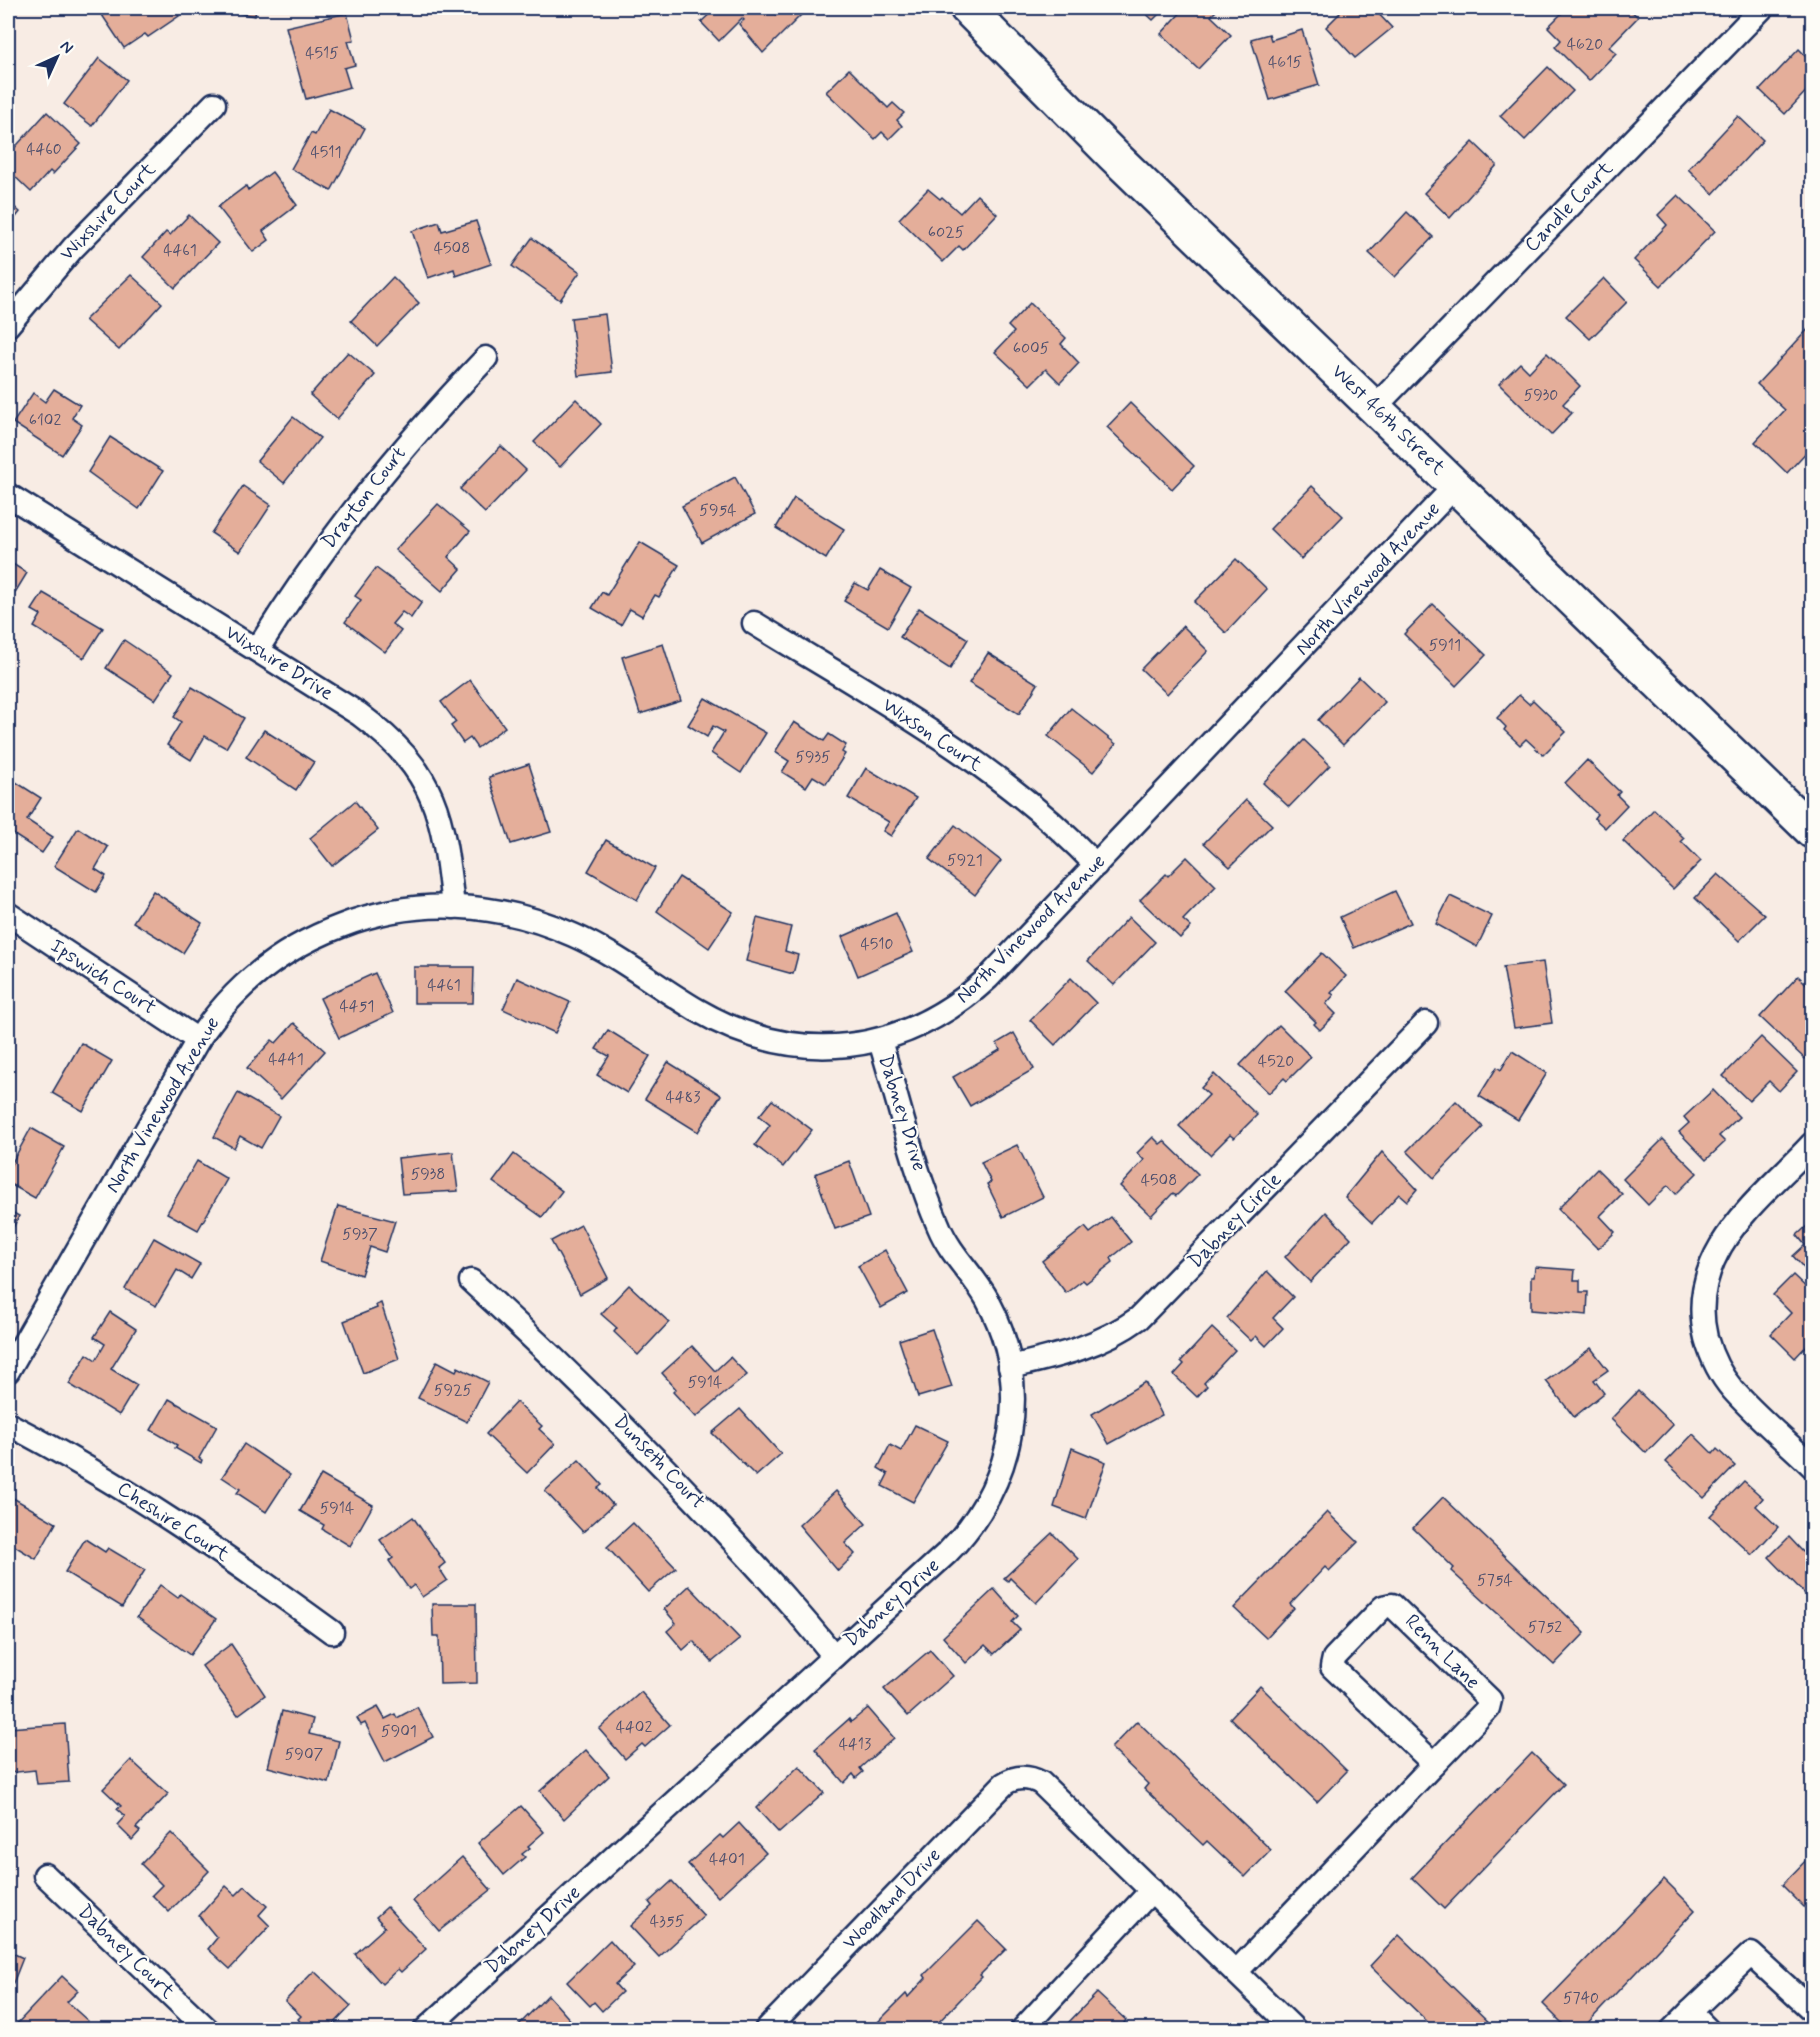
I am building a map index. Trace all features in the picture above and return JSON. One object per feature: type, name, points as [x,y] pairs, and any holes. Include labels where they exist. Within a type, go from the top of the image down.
[{"type":"street","name":"West 46th Street","points":[[967,8],[1113,156],[1376,407],[1652,678],[1812,831]]},
{"type":"street","name":"Candle Court","points":[[1376,407],[1762,8]]},
{"type":"street","name":"Wixshire Court","points":[[8,325],[73,248],[214,104]]},
{"type":"street","name":"Drayton Court","points":[[258,650],[324,548],[377,478],[486,358]]},
{"type":"street","name":"North Vinewood Avenue","points":[[8,1371],[198,1040],[219,1011],[253,977],[282,955],[313,937],[358,919],[394,910],[453,907],[490,909],[514,914],[573,934],[698,1011],[746,1032],[804,1046],[842,1047],[880,1041],[938,1016],[969,995],[1096,865],[1456,485]]},
{"type":"street","name":"Wixshire Drive","points":[[8,495],[359,714],[388,736],[413,763],[436,806],[446,841],[453,907]]},
{"type":"street","name":"Wixson Court","points":[[754,623],[951,746],[1040,811],[1096,865]]},
{"type":"street","name":"Ipswich Court","points":[[8,914],[198,1040]]},
{"type":"street","name":"Dabney Circle","points":[[1010,1367],[1102,1342],[1140,1318],[1426,1023]]},
{"type":"street","name":"Dabney Drive","points":[[424,2030],[947,1553],[972,1526],[996,1484],[1010,1439],[1014,1402],[1010,1367],[1000,1329],[987,1299],[939,1228],[926,1193],[880,1041]]},
{"type":"street","points":[[1812,1144],[1723,1241],[1706,1274],[1702,1305],[1708,1348],[1732,1389],[1812,1466]]},
{"type":"street","name":"Dunseth Court","points":[[471,1281],[600,1401],[684,1486],[804,1618],[834,1656]]},
{"type":"street","name":"Cheshire Court","points":[[8,1424],[82,1464],[207,1542],[332,1632]]},
{"type":"street","name":"Renn Lane","points":[[1236,1972],[1488,1708],[1490,1700],[1396,1607],[1387,1605],[1334,1658],[1332,1667],[1434,1764]]},
{"type":"street","name":"Woodland Drive","points":[[766,2030],[1004,1784],[1023,1778],[1041,1783],[1152,1890]]},
{"type":"street","name":"Dabney Court","points":[[45,1875],[207,2030]]},
{"type":"street","points":[[1022,2030],[1152,1890],[1295,2030]]},
{"type":"street","points":[[1672,2030],[1751,1954],[1812,2010]]},
{"type":"street","points":[[1690,2012],[1708,2030]]},
{"type":"building","points":[[113,8],[174,8],[179,16],[148,37],[145,34],[124,48],[102,15]]},
{"type":"building","points":[[210,8],[256,8],[255,16]]},
{"type":"building","points":[[716,8],[769,8],[776,15],[784,8],[796,8],[802,14],[763,53],[739,24],[744,20],[742,18],[719,41],[701,22]]},
{"type":"building","points":[[1140,8],[1165,8],[1153,20]]},
{"type":"building","points":[[1185,8],[1219,8],[1211,16],[1231,35],[1198,69],[1161,34]]},
{"type":"building","points":[[1335,8],[1373,8],[1392,28],[1355,58],[1326,27],[1340,13]]},
{"type":"building","points":[[1567,8],[1628,8],[1638,17],[1609,47],[1616,53],[1589,81],[1555,47],[1561,40],[1548,27]]},
{"type":"building","points":[[347,13],[354,40],[348,41],[355,65],[344,68],[350,87],[306,99],[286,27]]},
{"type":"building","points":[[1302,30],[1319,85],[1270,100],[1251,39],[1269,34],[1271,40]]},
{"type":"building","points":[[1799,49],[1812,62],[1812,85],[1785,114],[1760,90]]},
{"type":"building","points":[[99,58],[127,80],[92,126],[64,104]]},
{"type":"building","points":[[1548,67],[1573,91],[1525,140],[1500,116]]},
{"type":"building","points":[[849,69],[888,108],[893,103],[904,113],[897,120],[902,126],[889,139],[882,132],[875,139],[826,92]]},
{"type":"building","points":[[329,109],[365,128],[331,191],[291,169],[311,133],[315,135]]},
{"type":"building","points":[[47,112],[81,144],[53,174],[50,171],[31,192],[8,170],[8,155]]},
{"type":"building","points":[[1738,116],[1763,140],[1713,194],[1688,169]]},
{"type":"building","points":[[1473,142],[1497,165],[1450,218],[1424,193]]},
{"type":"building","points":[[272,172],[297,205],[263,231],[269,240],[253,252],[218,207],[246,186],[248,190]]},
{"type":"building","points":[[928,189],[940,199],[942,197],[960,213],[977,195],[997,214],[963,250],[959,246],[943,262],[899,219]]},
{"type":"building","points":[[1678,195],[1715,231],[1661,286],[1634,260],[1667,225],[1658,215]]},
{"type":"building","points":[[8,201],[20,212],[8,227]]},
{"type":"building","points":[[1407,212],[1433,237],[1395,277],[1369,253]]},
{"type":"building","points":[[189,215],[218,243],[175,288],[143,257],[166,232],[170,235]]},
{"type":"building","points":[[476,221],[491,264],[456,276],[454,269],[428,278],[412,231],[439,222],[442,231]]},
{"type":"building","points":[[532,238],[580,272],[560,300],[512,266]]},
{"type":"building","points":[[131,275],[162,303],[119,350],[85,320]]},
{"type":"building","points":[[393,277],[419,303],[377,346],[351,321]]},
{"type":"building","points":[[1604,278],[1627,302],[1590,339],[1566,316]]},
{"type":"building","points":[[1030,303],[1066,338],[1061,344],[1079,363],[1060,383],[1046,369],[1030,385],[995,352],[1014,332],[1008,326]]},
{"type":"building","points":[[605,314],[612,372],[578,376],[571,318]]},
{"type":"building","points":[[1812,325],[1812,446],[1787,473],[1755,442],[1785,410],[1757,384]]},
{"type":"building","points":[[348,352],[375,375],[337,419],[310,395]]},
{"type":"building","points":[[1547,353],[1580,386],[1563,404],[1572,413],[1551,435],[1499,384],[1520,363],[1529,372]]},
{"type":"building","points":[[54,389],[80,405],[72,418],[82,425],[62,455],[13,423],[33,393],[45,402]]},
{"type":"building","points":[[576,399],[601,424],[560,467],[534,442]]},
{"type":"building","points":[[1130,403],[1194,466],[1172,489],[1107,427]]},
{"type":"building","points":[[293,417],[320,438],[284,483],[257,461]]},
{"type":"building","points":[[110,437],[163,471],[139,509],[88,472]]},
{"type":"building","points":[[501,446],[526,470],[485,513],[460,489]]},
{"type":"building","points":[[735,477],[755,514],[702,543],[682,506]]},
{"type":"building","points":[[243,486],[271,505],[240,552],[211,533]]},
{"type":"building","points":[[1312,486],[1343,516],[1301,559],[1270,529]]},
{"type":"building","points":[[794,498],[844,529],[826,559],[776,528]]},
{"type":"building","points":[[438,504],[470,531],[448,557],[461,569],[442,591],[395,550]]},
{"type":"building","points":[[640,542],[679,565],[659,597],[655,595],[642,616],[630,609],[621,625],[592,608],[602,592],[607,595]]},
{"type":"building","points":[[1236,559],[1267,589],[1226,633],[1194,602]]},
{"type":"building","points":[[8,561],[27,573],[8,604]]},
{"type":"building","points":[[376,568],[422,602],[411,618],[402,612],[392,624],[401,631],[385,652],[345,622],[361,600],[355,596]]},
{"type":"building","points":[[880,570],[911,588],[888,627],[844,601],[855,583],[868,590]]},
{"type":"building","points":[[43,593],[103,628],[84,658],[34,627],[41,615],[32,610]]},
{"type":"building","points":[[1433,604],[1486,655],[1456,686],[1404,634]]},
{"type":"building","points":[[919,608],[968,639],[950,669],[900,637]]},
{"type":"building","points":[[1183,626],[1208,651],[1167,694],[1141,669]]},
{"type":"building","points":[[124,640],[173,673],[155,700],[106,668]]},
{"type":"building","points":[[663,644],[681,701],[640,714],[622,657]]},
{"type":"building","points":[[988,653],[1038,684],[1019,714],[969,683]]},
{"type":"building","points":[[1359,677],[1385,702],[1343,745],[1318,720]]},
{"type":"building","points":[[470,680],[505,727],[477,748],[470,738],[463,743],[451,726],[456,722],[441,702]]},
{"type":"building","points":[[192,687],[244,718],[226,748],[205,736],[191,760],[167,745],[181,722],[174,717]]},
{"type":"building","points":[[1519,695],[1529,704],[1533,700],[1566,732],[1543,755],[1526,739],[1520,745],[1504,730],[1506,727],[1497,718]]},
{"type":"building","points":[[705,698],[766,733],[741,773],[711,753],[724,732],[713,726],[707,737],[688,725]]},
{"type":"building","points":[[1071,708],[1116,744],[1093,772],[1048,736]]},
{"type":"building","points":[[794,722],[824,741],[829,734],[846,745],[842,752],[845,754],[826,784],[813,776],[806,787],[782,772],[789,761],[775,752]]},
{"type":"building","points":[[264,730],[314,762],[296,790],[246,757]]},
{"type":"building","points":[[1304,740],[1330,765],[1289,807],[1263,783]]},
{"type":"building","points":[[1587,760],[1620,792],[1617,795],[1627,805],[1605,828],[1594,818],[1597,814],[1565,783]]},
{"type":"building","points":[[529,764],[551,832],[511,844],[489,777]]},
{"type":"building","points":[[866,768],[916,798],[891,836],[883,831],[889,822],[848,798]]},
{"type":"building","points":[[11,779],[41,798],[27,820],[53,837],[42,853],[8,831],[8,784]]},
{"type":"building","points":[[1246,800],[1272,825],[1230,867],[1204,843]]},
{"type":"building","points":[[355,801],[378,830],[332,866],[310,838]]},
{"type":"building","points":[[1654,809],[1684,838],[1681,841],[1701,861],[1673,889],[1623,841]]},
{"type":"building","points":[[955,825],[1001,861],[975,895],[929,859]]},
{"type":"building","points":[[78,828],[108,847],[95,869],[106,876],[96,892],[54,866]]},
{"type":"building","points":[[606,840],[655,868],[637,900],[588,871]]},
{"type":"building","points":[[1187,857],[1216,886],[1183,920],[1191,927],[1180,938],[1140,900]]},
{"type":"building","points":[[1718,874],[1765,915],[1739,941],[1695,898]]},
{"type":"building","points":[[679,877],[733,912],[709,948],[657,911]]},
{"type":"building","points":[[153,891],[202,923],[183,953],[133,922]]},
{"type":"building","points":[[1395,891],[1411,923],[1354,948],[1340,917]]},
{"type":"building","points":[[1450,896],[1492,916],[1477,947],[1436,924]]},
{"type":"building","points":[[896,913],[913,952],[858,976],[842,937]]},
{"type":"building","points":[[1129,917],[1155,942],[1114,985],[1088,961]]},
{"type":"building","points":[[757,918],[791,927],[785,951],[798,955],[793,974],[746,961]]},
{"type":"building","points":[[1322,953],[1346,976],[1331,993],[1334,995],[1326,1004],[1336,1014],[1320,1030],[1314,1024],[1316,1022],[1285,991]]},
{"type":"building","points":[[1543,962],[1552,1023],[1514,1028],[1503,967]]},
{"type":"building","points":[[414,967],[474,967],[473,1003],[414,1003]]},
{"type":"building","points":[[375,973],[393,1013],[339,1038],[320,998]]},
{"type":"building","points":[[1798,976],[1812,989],[1812,1014],[1805,1022],[1812,1029],[1812,1050],[1805,1059],[1760,1017]]},
{"type":"building","points":[[517,978],[570,1002],[555,1033],[503,1009]]},
{"type":"building","points":[[1071,978],[1096,1003],[1055,1045],[1030,1020]]},
{"type":"building","points":[[294,1023],[325,1051],[281,1099],[247,1068],[272,1040],[276,1043]]},
{"type":"building","points":[[1279,1025],[1311,1057],[1287,1081],[1284,1078],[1269,1093],[1240,1065]]},
{"type":"building","points":[[608,1030],[650,1056],[627,1093],[597,1075],[609,1056],[596,1049]]},
{"type":"building","points":[[1014,1033],[1034,1069],[970,1106],[953,1077],[1000,1050],[997,1043]]},
{"type":"building","points":[[1761,1037],[1797,1072],[1779,1091],[1769,1081],[1749,1101],[1723,1076]]},
{"type":"building","points":[[81,1043],[112,1061],[83,1111],[52,1093]]},
{"type":"building","points":[[1512,1051],[1547,1073],[1518,1120],[1479,1096],[1497,1067],[1501,1070]]},
{"type":"building","points":[[668,1062],[721,1095],[698,1132],[645,1099]]},
{"type":"building","points":[[1214,1074],[1257,1115],[1234,1138],[1230,1135],[1210,1155],[1179,1126],[1209,1095],[1201,1088]]},
{"type":"building","points":[[1713,1090],[1739,1117],[1719,1136],[1725,1142],[1706,1160],[1679,1132],[1689,1123],[1684,1117]]},
{"type":"building","points":[[238,1093],[279,1116],[261,1148],[240,1136],[234,1148],[214,1137]]},
{"type":"building","points":[[772,1100],[812,1130],[783,1167],[755,1145],[770,1125],[759,1116]]},
{"type":"building","points":[[1456,1101],[1483,1127],[1434,1178],[1407,1151]]},
{"type":"building","points":[[31,1128],[64,1147],[35,1198],[8,1183],[8,1170]]},
{"type":"building","points":[[1153,1137],[1160,1144],[1164,1141],[1198,1174],[1176,1196],[1173,1193],[1151,1216],[1120,1186],[1144,1160],[1137,1153]]},
{"type":"building","points":[[1663,1139],[1697,1173],[1676,1194],[1668,1185],[1648,1205],[1623,1179]]},
{"type":"building","points":[[1017,1145],[1043,1197],[1003,1217],[987,1184],[991,1182],[981,1162]]},
{"type":"building","points":[[453,1152],[458,1191],[402,1194],[398,1158]]},
{"type":"building","points":[[1382,1152],[1417,1189],[1407,1201],[1399,1194],[1372,1223],[1345,1197]]},
{"type":"building","points":[[514,1154],[562,1191],[542,1217],[493,1182]]},
{"type":"building","points":[[197,1161],[227,1179],[198,1230],[167,1213]]},
{"type":"building","points":[[849,1161],[869,1217],[835,1229],[815,1174]]},
{"type":"building","points":[[1597,1169],[1622,1194],[1600,1216],[1615,1232],[1598,1249],[1558,1209]]},
{"type":"building","points":[[338,1206],[395,1221],[385,1252],[370,1247],[361,1275],[320,1261]]},
{"type":"building","points":[[8,1210],[19,1216],[8,1238]]},
{"type":"building","points":[[1326,1212],[1351,1238],[1310,1282],[1285,1257]]},
{"type":"building","points":[[1111,1217],[1131,1242],[1111,1258],[1113,1262],[1086,1283],[1083,1280],[1066,1293],[1042,1261],[1085,1227],[1090,1233]]},
{"type":"building","points":[[1809,1224],[1812,1228],[1812,1277],[1793,1256],[1805,1245],[1797,1235]]},
{"type":"building","points":[[581,1225],[608,1278],[580,1294],[551,1241]]},
{"type":"building","points":[[154,1238],[200,1264],[191,1279],[177,1270],[156,1306],[125,1289]]},
{"type":"building","points":[[885,1250],[908,1293],[881,1308],[858,1266]]},
{"type":"building","points":[[1535,1267],[1575,1270],[1574,1280],[1580,1280],[1580,1292],[1588,1292],[1587,1315],[1531,1310],[1531,1277],[1534,1277]]},
{"type":"building","points":[[1267,1271],[1293,1297],[1273,1318],[1283,1328],[1266,1346],[1256,1336],[1251,1341],[1227,1318]]},
{"type":"building","points":[[1793,1275],[1812,1293],[1812,1340],[1795,1358],[1771,1334],[1791,1313],[1773,1295]]},
{"type":"building","points":[[629,1285],[669,1322],[638,1355],[614,1332],[617,1328],[601,1314]]},
{"type":"building","points":[[381,1303],[399,1359],[363,1373],[344,1321],[377,1308],[376,1305]]},
{"type":"building","points":[[110,1312],[136,1329],[111,1369],[137,1385],[119,1415],[69,1384],[87,1354],[96,1360],[105,1344],[94,1337]]},
{"type":"building","points":[[1212,1328],[1235,1350],[1204,1383],[1207,1386],[1197,1397],[1174,1375],[1184,1364],[1181,1361]]},
{"type":"building","points":[[932,1329],[952,1387],[918,1397],[899,1340]]},
{"type":"building","points":[[692,1346],[715,1371],[730,1357],[747,1375],[696,1417],[673,1392],[676,1389],[662,1373]]},
{"type":"building","points":[[1591,1348],[1608,1370],[1594,1380],[1604,1393],[1574,1417],[1546,1381]]},
{"type":"building","points":[[437,1361],[456,1371],[458,1367],[488,1382],[467,1422],[418,1398]]},
{"type":"building","points":[[1145,1382],[1162,1415],[1109,1444],[1092,1414]]},
{"type":"building","points":[[1638,1391],[1673,1425],[1646,1453],[1611,1419]]},
{"type":"building","points":[[169,1399],[217,1426],[199,1458],[202,1460],[201,1463],[175,1448],[177,1445],[151,1430]]},
{"type":"building","points":[[516,1402],[542,1426],[539,1429],[555,1444],[527,1473],[486,1434]]},
{"type":"building","points":[[740,1409],[781,1454],[756,1476],[712,1433]]},
{"type":"building","points":[[915,1425],[948,1441],[913,1502],[882,1486],[888,1474],[878,1468],[890,1445],[901,1451]]},
{"type":"building","points":[[1693,1434],[1713,1454],[1717,1449],[1735,1466],[1704,1498],[1666,1462]]},
{"type":"building","points":[[244,1444],[290,1475],[266,1512],[237,1493],[240,1489],[222,1477]]},
{"type":"building","points":[[1072,1448],[1106,1462],[1086,1519],[1054,1507]]},
{"type":"building","points":[[579,1460],[602,1485],[598,1488],[613,1505],[583,1532],[545,1491]]},
{"type":"building","points":[[321,1475],[373,1505],[350,1546],[322,1529],[324,1525],[300,1511]]},
{"type":"building","points":[[1744,1481],[1763,1498],[1756,1506],[1778,1527],[1752,1555],[1710,1516]]},
{"type":"building","points":[[836,1491],[866,1524],[845,1543],[855,1554],[838,1571],[799,1525]]},
{"type":"building","points":[[8,1495],[56,1523],[36,1559],[8,1542]]},
{"type":"building","points":[[1443,1497],[1585,1633],[1554,1665],[1451,1571],[1454,1568],[1413,1528]]},
{"type":"building","points":[[1327,1512],[1358,1542],[1329,1571],[1325,1567],[1290,1604],[1294,1608],[1266,1638],[1234,1608]]},
{"type":"building","points":[[413,1517],[445,1563],[439,1568],[447,1580],[422,1597],[414,1585],[409,1589],[389,1561],[393,1558],[380,1540]]},
{"type":"building","points":[[633,1523],[676,1568],[648,1592],[607,1547]]},
{"type":"building","points":[[1052,1533],[1078,1559],[1036,1603],[1010,1578],[1008,1581],[1004,1578]]},
{"type":"building","points":[[1789,1537],[1803,1552],[1810,1545],[1812,1548],[1812,1593],[1808,1597],[1769,1557]]},
{"type":"building","points":[[85,1539],[105,1552],[108,1548],[145,1570],[122,1607],[65,1572]]},
{"type":"building","points":[[160,1585],[178,1598],[180,1594],[216,1619],[190,1655],[137,1617]]},
{"type":"building","points":[[689,1586],[740,1639],[712,1662],[693,1641],[683,1650],[667,1631],[676,1623],[664,1609]]},
{"type":"building","points":[[994,1589],[1018,1616],[1012,1622],[1020,1630],[994,1654],[985,1645],[966,1663],[943,1637]]},
{"type":"building","points":[[432,1604],[476,1604],[477,1683],[440,1684],[439,1636],[433,1636]]},
{"type":"building","points":[[231,1644],[265,1695],[238,1715],[202,1666]]},
{"type":"building","points":[[930,1650],[953,1676],[908,1716],[884,1689]]},
{"type":"building","points":[[1260,1686],[1347,1771],[1317,1802],[1230,1718]]},
{"type":"building","points":[[641,1692],[670,1725],[645,1747],[642,1744],[625,1759],[599,1729]]},
{"type":"building","points":[[378,1707],[385,1719],[395,1714],[397,1718],[417,1707],[433,1737],[385,1762],[365,1723],[361,1725],[357,1718]]},
{"type":"building","points":[[868,1708],[894,1738],[860,1768],[863,1772],[856,1778],[853,1774],[844,1783],[815,1749],[849,1719],[851,1722]]},
{"type":"building","points":[[282,1711],[313,1719],[309,1734],[339,1741],[329,1783],[268,1767]]},
{"type":"building","points":[[1137,1721],[1271,1850],[1245,1877],[1207,1841],[1203,1845],[1144,1789],[1148,1784],[1111,1748]]},
{"type":"building","points":[[65,1724],[69,1782],[37,1784],[35,1770],[8,1773],[8,1728]]},
{"type":"building","points":[[586,1750],[609,1776],[564,1819],[540,1791]]},
{"type":"building","points":[[1532,1753],[1564,1784],[1444,1909],[1412,1878]]},
{"type":"building","points":[[131,1760],[168,1794],[136,1828],[140,1831],[132,1840],[117,1825],[125,1816],[117,1809],[121,1806],[103,1789]]},
{"type":"building","points":[[799,1766],[824,1793],[779,1833],[756,1808]]},
{"type":"building","points":[[521,1806],[544,1832],[528,1846],[530,1848],[522,1854],[525,1857],[504,1875],[478,1843]]},
{"type":"building","points":[[739,1823],[766,1853],[718,1897],[688,1864],[720,1835],[723,1838]]},
{"type":"building","points":[[171,1833],[209,1871],[169,1912],[152,1895],[162,1885],[141,1864]]},
{"type":"building","points":[[1812,1854],[1812,1915],[1782,1885]]},
{"type":"building","points":[[462,1857],[491,1890],[439,1931],[413,1901]]},
{"type":"building","points":[[1664,1879],[1695,1910],[1581,2030],[1569,2030],[1543,2004]]},
{"type":"building","points":[[672,1881],[704,1916],[659,1957],[630,1926],[652,1906],[649,1902]]},
{"type":"building","points":[[226,1886],[236,1895],[245,1886],[267,1906],[259,1915],[270,1926],[230,1969],[208,1949],[217,1938],[199,1916]]},
{"type":"building","points":[[387,1907],[426,1949],[401,1972],[398,1969],[382,1984],[355,1954],[385,1927],[376,1917]]},
{"type":"building","points":[[978,1921],[1006,1949],[980,1975],[982,1977],[931,2030],[877,2030],[881,2025],[878,2022],[906,1994],[908,1997],[926,1978],[924,1975]]},
{"type":"building","points":[[1399,1935],[1497,2030],[1436,2030],[1370,1966]]},
{"type":"building","points":[[610,1940],[634,1967],[615,1984],[622,1992],[602,2011],[594,2002],[590,2006],[567,1982]]},
{"type":"building","points":[[8,1951],[23,1958],[10,1991],[8,1990]]},
{"type":"building","points":[[314,1971],[351,2006],[328,2030],[306,2030],[298,2019],[301,2016],[285,2001]]},
{"type":"building","points":[[62,1976],[78,1991],[67,2002],[88,2021],[80,2030],[11,2030]]},
{"type":"building","points":[[1097,1993],[1126,2020],[1124,2023],[1131,2030],[1073,2030],[1067,2024]]},
{"type":"building","points":[[548,1995],[572,2022],[564,2030],[514,2030]]}]
